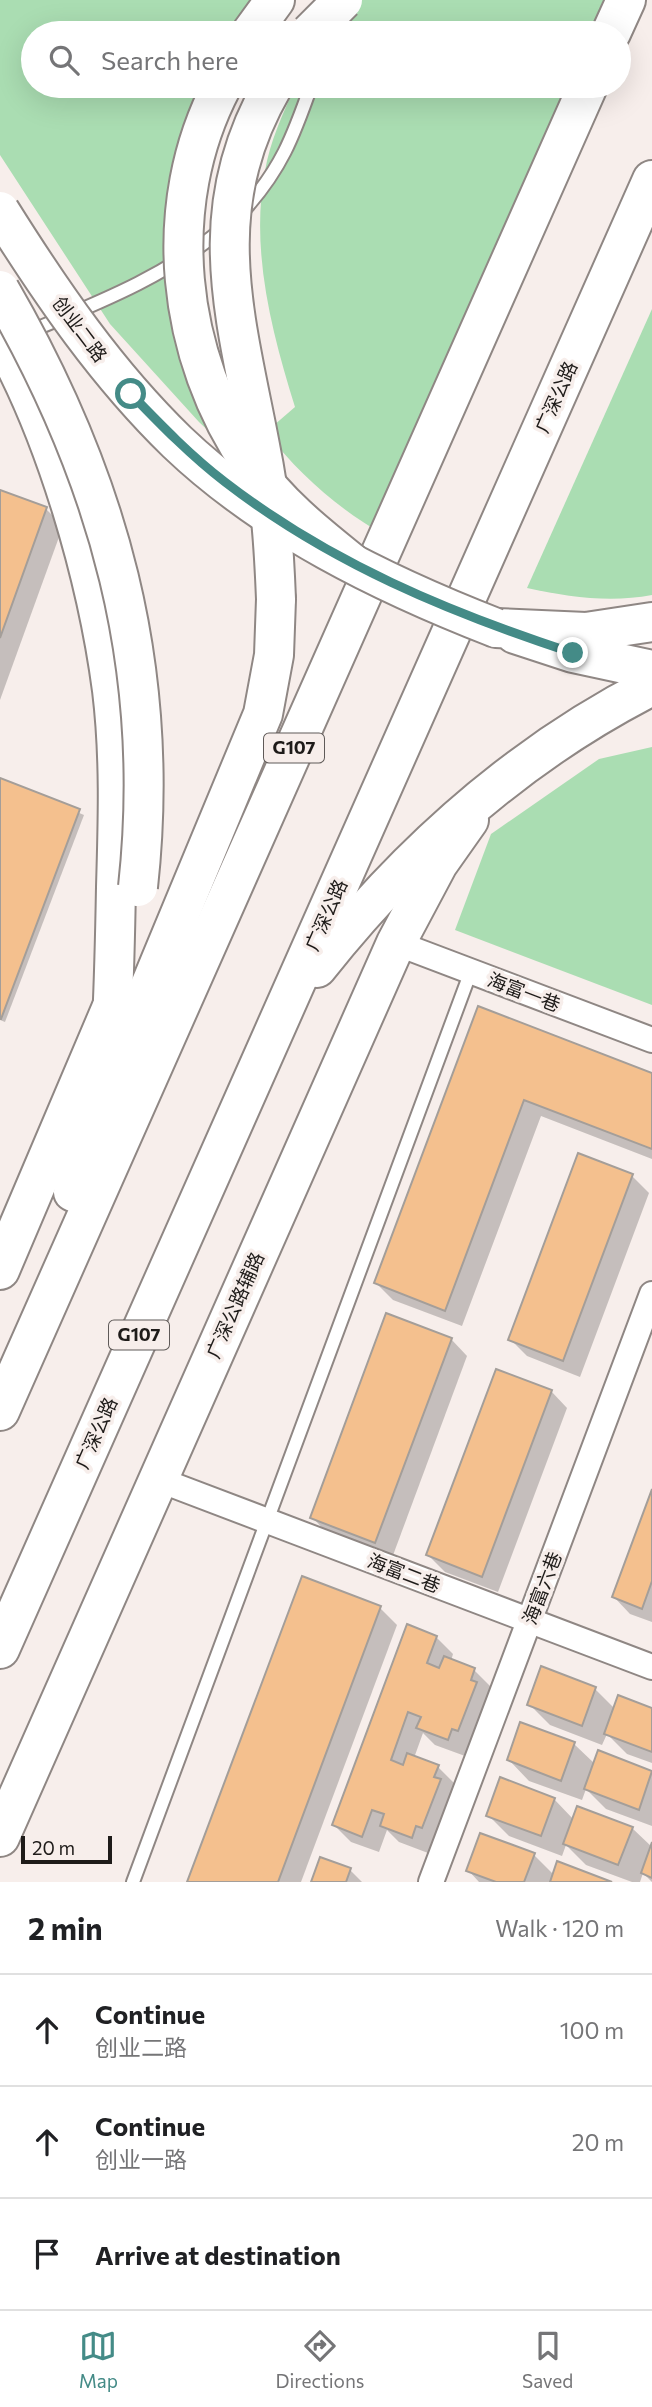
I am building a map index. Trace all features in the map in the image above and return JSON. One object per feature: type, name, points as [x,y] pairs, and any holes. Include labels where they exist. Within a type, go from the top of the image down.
[{"type":"main road","points":[[260,21],[275,0]]},
{"type":"main road","points":[[322,21],[343,0]]},
{"type":"main road","points":[[616,21],[626,0]]},
{"type":"main road","points":[[217,98],[199,138],[185,205],[183,274],[194,342],[218,408],[253,467],[298,520],[352,563]]},
{"type":"main road","points":[[0,1409],[108,1087],[263,714],[274,655],[276,598],[269,499],[240,346],[228,245],[232,193],[244,145],[266,98]]},
{"type":"main road","name":"G107","points":[[0,1409],[582,98]]},
{"type":"main road","name":"广深公路","points":[[0,1649],[652,180]]},
{"type":"main road","name":"创业二路","points":[[0,211],[94,349],[131,394],[178,443],[235,489],[352,563],[423,599],[496,628],[573,653],[652,670]]},
{"type":"main road","points":[[0,290],[45,371],[95,490],[123,590],[141,696],[145,752],[143,843],[138,887],[114,1004],[0,1270]]},
{"type":"main road","points":[[1,341],[26,384],[65,492],[100,624],[112,690],[118,827],[114,1004],[108,1087]]},
{"type":"main road","points":[[496,628],[586,632],[652,622]]},
{"type":"main road","points":[[278,1021],[342,936],[376,898],[495,786],[581,724],[652,686]]},
{"type":"main road","name":"广深公路辅路","points":[[0,1837],[396,943],[438,864],[495,786]]},
{"type":"street","name":"海富一巷","points":[[396,943],[652,1040]]},
{"type":"street","name":"海富六巷","points":[[431,1882],[652,1294]]},
{"type":"street","name":"海富二巷","points":[[157,1479],[652,1667]]},
{"type":"lane","points":[[326,21],[330,0]]},
{"type":"lane","points":[[1,341],[149,279],[210,240],[247,206],[281,161],[306,98]]},
{"type":"lane","points":[[133,1882],[471,971]]},
{"type":"green space","points":[[0,0],[264,0],[248,21],[21,21],[21,98],[204,98],[176,178],[234,455],[199,422],[110,324],[0,155]]},
{"type":"green space","points":[[357,0],[623,0],[614,21],[339,21]]},
{"type":"green space","points":[[290,98],[580,98],[386,536],[321,490],[292,463],[266,432],[295,407],[271,321],[260,231],[265,171],[277,128]]},
{"type":"green space","points":[[652,309],[652,595],[621,599],[590,598],[527,588]]},
{"type":"green space","points":[[652,747],[652,1005],[455,930],[491,834],[599,759]]},
{"type":"building","points":[[0,490],[47,507],[0,638]]},
{"type":"building","points":[[0,778],[80,809],[1,1019],[0,1019]]},
{"type":"building","points":[[478,1006],[652,1073],[652,1149],[524,1100],[445,1311],[374,1283]]},
{"type":"building","points":[[578,1153],[633,1174],[563,1361],[508,1340]]},
{"type":"building","points":[[386,1313],[452,1338],[375,1543],[310,1518]]},
{"type":"building","points":[[496,1369],[552,1390],[482,1577],[426,1555]]},
{"type":"building","points":[[652,1489],[652,1581],[642,1609],[612,1597]]},
{"type":"building","points":[[302,1576],[381,1606],[278,1882],[187,1882]]},
{"type":"building","points":[[407,1624],[437,1636],[427,1663],[439,1668],[444,1656],[475,1668],[471,1680],[477,1682],[458,1731],[452,1729],[448,1740],[416,1728],[421,1717],[408,1712],[391,1760],[403,1765],[407,1753],[439,1765],[434,1777],[441,1779],[422,1828],[416,1826],[412,1838],[380,1826],[384,1814],[372,1810],[362,1837],[332,1825]]},
{"type":"building","points":[[541,1666],[596,1687],[582,1726],[527,1705]]},
{"type":"building","points":[[618,1695],[652,1708],[652,1752],[604,1734]]},
{"type":"building","points":[[520,1722],[575,1742],[561,1781],[507,1760]]},
{"type":"building","points":[[598,1750],[652,1771],[639,1810],[584,1789]]},
{"type":"building","points":[[500,1777],[555,1798],[541,1836],[486,1816]]},
{"type":"building","points":[[577,1806],[633,1827],[618,1865],[563,1844]]},
{"type":"building","points":[[480,1833],[535,1853],[524,1882],[496,1882],[466,1871]]},
{"type":"building","points":[[652,1842],[652,1878],[641,1873]]},
{"type":"building","points":[[320,1857],[351,1868],[346,1882],[311,1882]]},
{"type":"building","points":[[557,1861],[612,1882],[550,1882]]},
{"type":"route","points":[[131,394],[178,443],[224,482],[277,519],[352,563],[423,599],[496,628],[573,653]]}]
